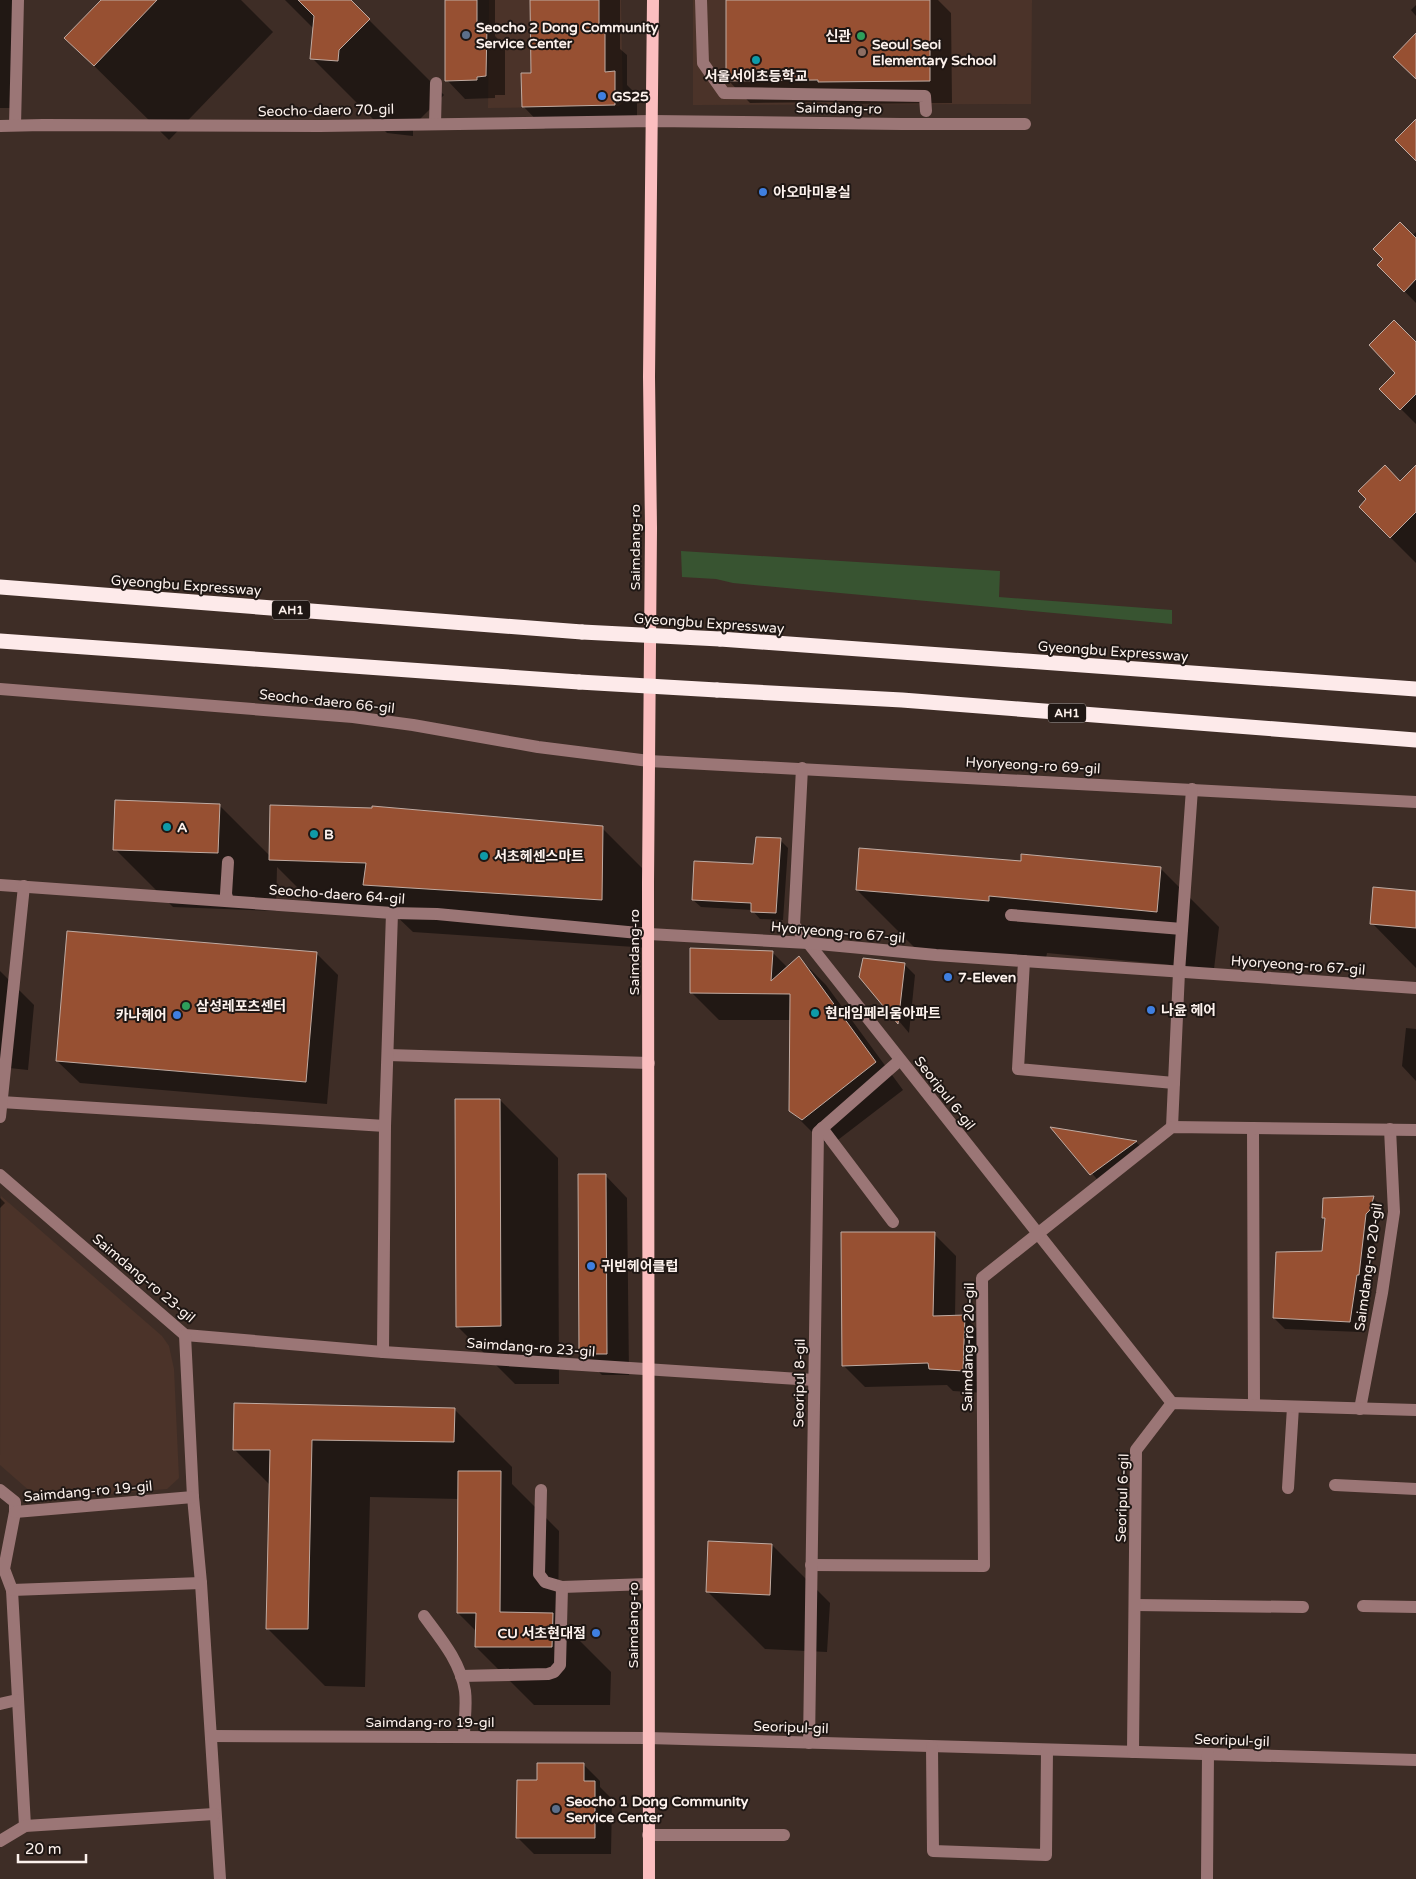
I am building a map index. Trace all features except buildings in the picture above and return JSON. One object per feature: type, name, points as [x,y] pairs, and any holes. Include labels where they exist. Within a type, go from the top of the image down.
[{"type":"highway","name":"Gyeongbu Expressway","points":[[0,588],[582,632],[720,639],[1416,689]]},
{"type":"highway","name":"AH1","points":[[0,641],[579,682],[902,700],[1416,740]]},
{"type":"main road","name":"Saimdang-ro","points":[[648,1879],[648,1063],[651,528],[649,377],[653,0]]},
{"type":"street","points":[[16,126],[18,0]]},
{"type":"street","points":[[701,0],[703,63],[724,93],[925,96],[926,111]]},
{"type":"street","points":[[435,124],[436,83]]},
{"type":"street","name":"Seocho-daero 70-gil","points":[[0,126],[310,126],[652,121]]},
{"type":"street","name":"Saimdang-ro","points":[[652,121],[1025,124]]},
{"type":"street","name":"Seocho-daero 66-gil","points":[[0,689],[353,717],[413,725],[538,747],[649,761]]},
{"type":"street","name":"Hyoryeong-ro 69-gil","points":[[649,761],[1416,802]]},
{"type":"street","name":"Seoripul 6-gil","points":[[802,768],[794,925],[1172,1403],[1136,1450],[1133,1752]]},
{"type":"street","points":[[1192,789],[1179,972],[1172,1127],[1416,1130]]},
{"type":"street","points":[[228,862],[228,901]]},
{"type":"street","name":"Seocho-daero 64-gil","points":[[0,885],[392,913],[437,914],[649,934]]},
{"type":"street","points":[[0,1117],[24,886]]},
{"type":"street","points":[[383,1352],[385,1126],[392,913]]},
{"type":"street","points":[[1011,915],[1182,929]]},
{"type":"street","name":"Hyoryeong-ro 67-gil","points":[[649,934],[1416,988]]},
{"type":"street","points":[[1024,961],[1018,1069],[1174,1083]]},
{"type":"street","points":[[388,1055],[648,1063]]},
{"type":"street","points":[[893,1222],[822,1128],[900,1060]]},
{"type":"street","points":[[2,1102],[385,1126]]},
{"type":"street","name":"Saimdang-ro 20-gil","points":[[811,1565],[984,1566],[982,1278],[1172,1127]]},
{"type":"street","name":"Seoripul 8-gil","points":[[809,1743],[818,1132],[822,1128]]},
{"type":"street","points":[[1253,1128],[1254,1405]]},
{"type":"street","name":"Saimdang-ro 20-gil","points":[[1360,1409],[1382,1293],[1394,1212],[1390,1130]]},
{"type":"street","name":"Saimdang-ro 23-gil","points":[[3,1183],[185,1335],[383,1352],[648,1370]]},
{"type":"street","points":[[185,1335],[193,1497],[201,1583],[214,1814],[220,1879]]},
{"type":"street","points":[[648,1370],[814,1380]]},
{"type":"street","points":[[1172,1403],[1416,1410]]},
{"type":"street","points":[[1288,1488],[1293,1406]]},
{"type":"street","points":[[1335,1485],[1416,1490]]},
{"type":"street","name":"Saimdang-ro 19-gil","points":[[0,1490],[15,1502],[15,1512],[2,1569],[12,1590],[25,1826]]},
{"type":"street","points":[[541,1490],[539,1574],[545,1582],[562,1587],[648,1584]]},
{"type":"street","name":"Saimdang-ro 19-gil","points":[[15,1512],[193,1497]]},
{"type":"street","points":[[12,1590],[201,1583]]},
{"type":"street","points":[[461,1676],[548,1674],[554,1672],[560,1665],[562,1587]]},
{"type":"street","points":[[1135,1605],[1303,1607]]},
{"type":"street","points":[[1363,1606],[1416,1607]]},
{"type":"street","points":[[424,1616],[449,1649],[461,1676],[465,1692],[464,1737]]},
{"type":"street","points":[[0,1704],[17,1700]]},
{"type":"street","name":"Saimdang-ro 19-gil","points":[[211,1736],[648,1738]]},
{"type":"street","name":"Seoripul-gil","points":[[648,1738],[1416,1760]]},
{"type":"street","points":[[932,1746],[934,1851],[1046,1855],[1047,1750]]},
{"type":"street","points":[[1207,1879],[1208,1754]]},
{"type":"street","points":[[0,1841],[25,1826],[214,1814]]},
{"type":"street","points":[[648,1835],[784,1835]]},
{"type":"shaded area","points":[[489,0],[621,0],[623,103],[619,106],[488,108]]},
{"type":"shaded area","name":"Seoul Seoi Elementary School","points":[[693,0],[1032,0],[1031,104],[693,105]]},
{"type":"shaded area","points":[[1,1196],[162,1336],[169,1346],[174,1369],[179,1478],[167,1489],[40,1500],[0,1465]]},
{"type":"green space","points":[[681,551],[1000,571],[999,597],[1172,610],[1172,624],[682,577]]},
{"type":"place","name":"Seocho 2 Dong Community Service Center","points":[[466,35]]},
{"type":"place","name":"신관","points":[[861,36]]},
{"type":"place","name":"Seoul Seoi Elementary School","points":[[862,52]]},
{"type":"place","name":"서울서이초등학교","points":[[756,60]]},
{"type":"place","name":"GS25","points":[[602,96]]},
{"type":"place","name":"아오마미용실","points":[[763,192]]},
{"type":"place","name":"A","points":[[167,827]]},
{"type":"place","name":"B","points":[[314,834]]},
{"type":"place","name":"서초헤센스마트","points":[[484,856]]},
{"type":"place","name":"7-Eleven","points":[[948,977]]},
{"type":"place","name":"삼성레포츠센터","points":[[186,1006]]},
{"type":"place","name":"나윤 헤어","points":[[1151,1010]]},
{"type":"place","name":"현대임페리움아파트","points":[[815,1013]]},
{"type":"place","name":"카나헤어","points":[[177,1015]]},
{"type":"place","name":"귀빈헤어클럽","points":[[591,1266]]},
{"type":"place","name":"CU 서초현대점","points":[[596,1633]]},
{"type":"place","name":"Seocho 1 Dong Community Service Center","points":[[556,1809]]}]
